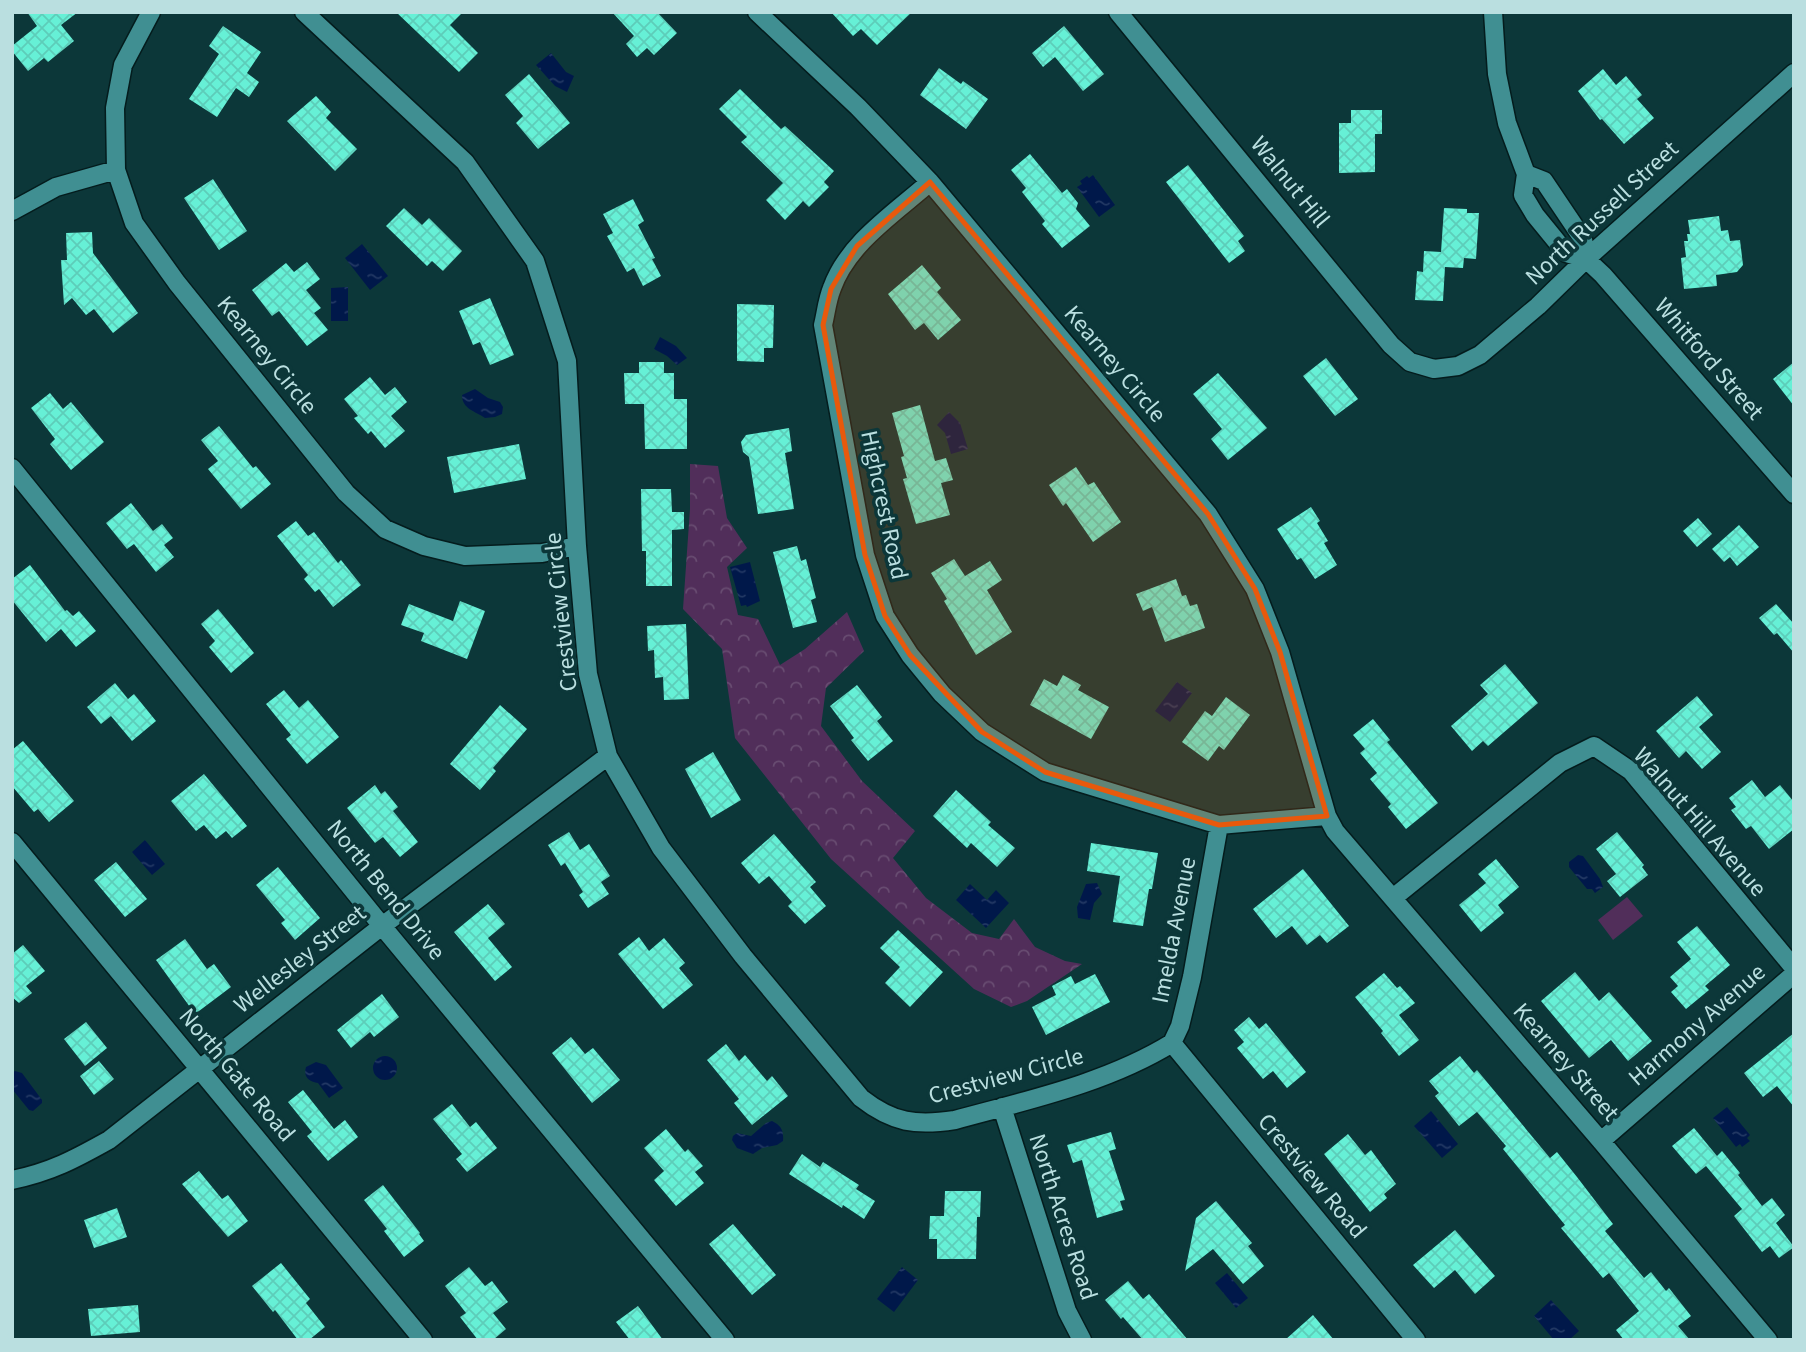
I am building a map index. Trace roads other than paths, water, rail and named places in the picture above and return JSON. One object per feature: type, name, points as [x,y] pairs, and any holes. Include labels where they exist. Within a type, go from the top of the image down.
[{"type":"street","name":"Kearney Circle","points":[[151,12],[123,65],[115,108],[116,170],[134,223],[177,283],[346,493],[385,530],[424,546],[465,556],[542,552],[578,546]]},
{"type":"street","name":"Crestview Circle","points":[[304,12],[465,162],[535,261],[567,361],[588,674],[608,756],[661,848],[743,956],[862,1098],[882,1114],[906,1122],[931,1124],[1002,1107],[1111,1074],[1147,1058],[1171,1043]]},
{"type":"street","name":"Kearney Circle","points":[[757,12],[858,107],[930,182],[1215,524],[1255,589],[1280,652],[1328,816]]},
{"type":"street","name":"Walnut Hill","points":[[1118,12],[1391,345],[1409,362],[1434,369]]},
{"type":"street","name":"Whitford Street","points":[[1493,12],[1497,74],[1507,123],[1526,174],[1523,195],[1535,215],[1566,253],[1586,259],[1603,275],[1794,494]]},
{"type":"street","name":"North Russell Street","points":[[1434,369],[1458,366],[1480,355],[1538,306],[1586,259],[1794,73]]},
{"type":"street","points":[[12,211],[56,187],[116,170]]},
{"type":"street","name":"Whitford Street","points":[[1526,174],[1544,181],[1583,239],[1586,259]]},
{"type":"street","name":"Highcrest Road","points":[[930,182],[857,246],[831,289],[823,325],[865,555],[885,616],[910,655],[942,694],[982,732],[1045,772],[1219,825],[1328,816]]},
{"type":"street","name":"North Bend Drive","points":[[12,468],[382,926],[725,1340]]},
{"type":"street","name":"Walnut Hill Avenue","points":[[1393,898],[1560,763],[1594,746],[1630,771],[1794,968]]},
{"type":"street","name":"Wellesley Street","points":[[12,1180],[41,1174],[65,1165],[109,1140],[382,926],[608,756]]},
{"type":"street","name":"Kearney Street","points":[[1328,816],[1347,847],[1601,1141],[1768,1340]]},
{"type":"street","name":"Imelda Avenue","points":[[1171,1043],[1180,1026],[1192,977],[1219,825]]},
{"type":"street","name":"North Gate Road","points":[[12,842],[424,1340]]},
{"type":"street","name":"Harmony Avenue","points":[[1601,1141],[1794,974]]},
{"type":"street","name":"Crestview Road","points":[[1171,1043],[1416,1340]]},
{"type":"street","name":"North Acres Road","points":[[1002,1107],[1067,1311],[1082,1340]]},
{"type":"water","points":[[551,53],[566,72],[574,76],[567,92],[555,86],[536,65]]},
{"type":"water","points":[[1093,175],[1115,205],[1099,217],[1077,187],[1082,184],[1080,181]]},
{"type":"water","points":[[362,244],[388,276],[370,290],[345,258]]},
{"type":"water","points":[[348,287],[348,321],[331,321],[331,288]]},
{"type":"water","points":[[660,337],[676,346],[687,358],[677,365],[654,349]]},
{"type":"water","points":[[475,389],[500,402],[503,407],[502,414],[485,418],[467,407],[462,395]]},
{"type":"water","points":[[949,412],[960,423],[968,449],[951,454],[945,433],[937,425]]},
{"type":"water","points":[[750,562],[760,601],[747,607],[741,606],[730,567]]},
{"type":"water","points":[[1177,682],[1192,693],[1170,722],[1155,711]]},
{"type":"water","points":[[145,840],[165,864],[152,875],[132,852]]},
{"type":"water","points":[[1578,855],[1583,856],[1600,879],[1603,887],[1595,893],[1592,889],[1587,889],[1569,867],[1569,862]]},
{"type":"water","points":[[1097,883],[1102,894],[1094,903],[1090,920],[1078,918],[1077,907],[1086,884]]},
{"type":"water","points":[[970,884],[987,900],[996,890],[1009,903],[986,928],[956,900]]},
{"type":"water","points":[[385,1056],[396,1063],[397,1068],[390,1079],[385,1080],[374,1073],[373,1068],[380,1057]]},
{"type":"water","points":[[316,1062],[326,1065],[343,1088],[329,1098],[318,1083],[306,1076],[306,1067]]},
{"type":"water","points":[[12,1073],[22,1073],[42,1100],[33,1111],[29,1110],[12,1089]]},
{"type":"water","points":[[1727,1107],[1750,1135],[1747,1138],[1750,1141],[1742,1147],[1740,1144],[1736,1147],[1713,1118]]},
{"type":"water","points":[[1431,1111],[1458,1144],[1442,1158],[1414,1126]]},
{"type":"water","points":[[772,1121],[780,1126],[783,1134],[783,1141],[777,1145],[762,1148],[753,1154],[737,1148],[732,1140],[737,1133],[751,1136]]},
{"type":"water","points":[[902,1267],[918,1280],[894,1312],[877,1299]]},
{"type":"water","points":[[1227,1273],[1248,1298],[1236,1308],[1215,1283]]},
{"type":"water","points":[[1551,1300],[1579,1331],[1569,1340],[1554,1340],[1534,1316]]}]
